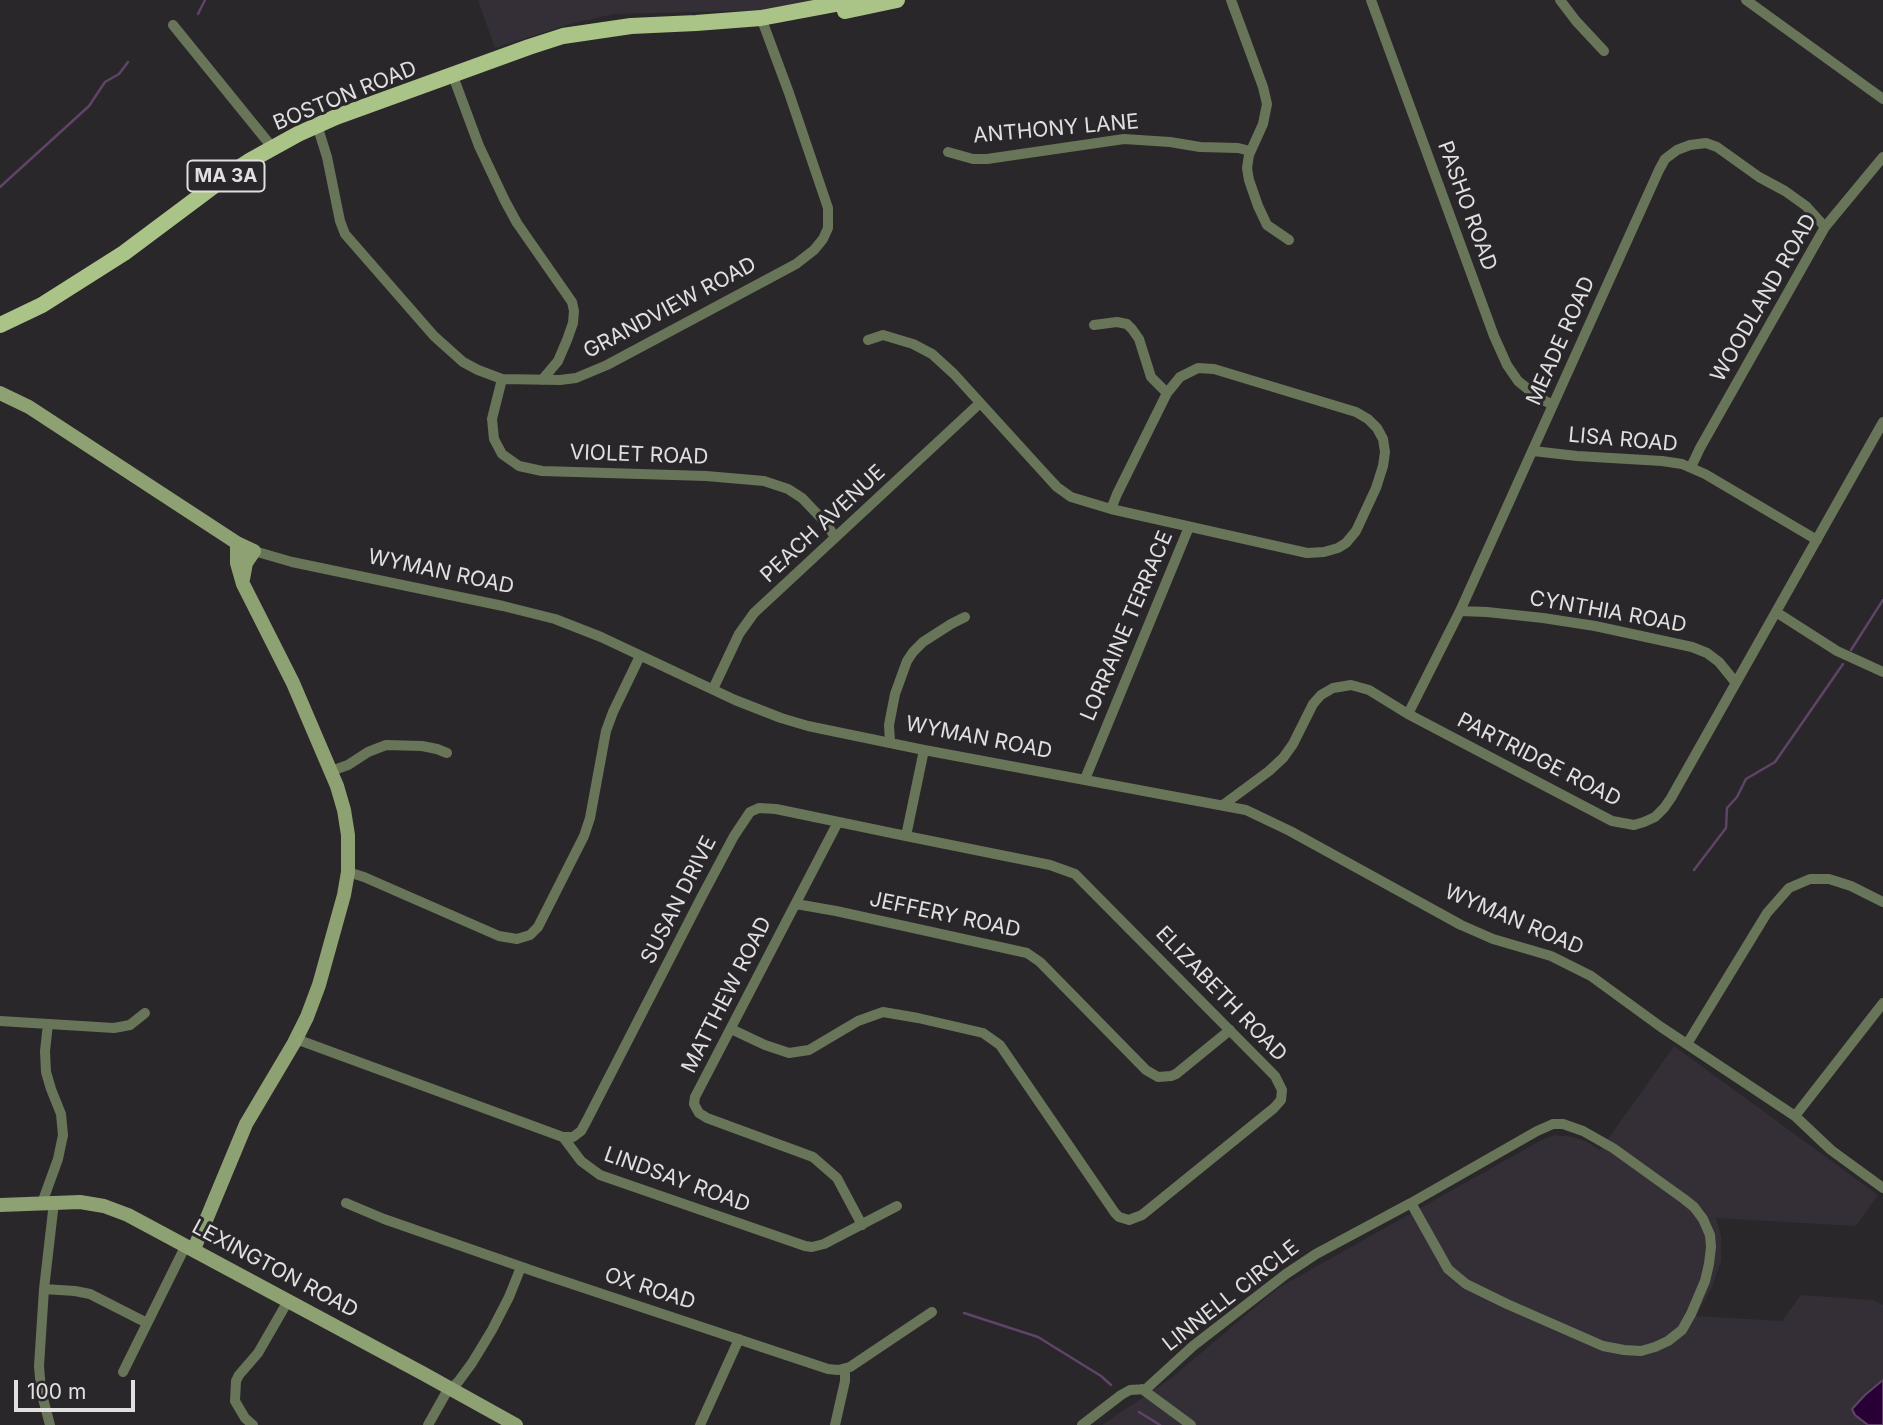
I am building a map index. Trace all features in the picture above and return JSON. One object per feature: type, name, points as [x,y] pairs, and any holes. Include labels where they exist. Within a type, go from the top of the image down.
[{"type":"main road","name":"BOSTON ROAD","points":[[0,325],[42,305],[113,261],[231,173],[272,147],[317,125],[563,36],[631,26],[782,15],[857,0]]},
{"type":"main road","name":"BOSTON ROAD","points":[[707,22],[763,23],[824,16],[897,0]]},
{"type":"street","points":[[1231,0],[1267,104],[1264,124],[1250,151],[1247,174],[1267,225],[1289,240]]},
{"type":"street","name":"PASHO ROAD","points":[[1371,0],[1507,365],[1518,381],[1539,398],[1553,405]]},
{"type":"street","points":[[1560,0],[1576,22],[1604,51]]},
{"type":"street","points":[[1746,0],[1883,99]]},
{"type":"street","name":"GRANDVIEW ROAD","points":[[317,125],[327,157],[340,221],[347,238],[433,335],[463,362],[502,379],[576,378],[601,368],[796,264],[823,239],[829,220],[825,199],[763,23]]},
{"type":"street","points":[[173,25],[272,147]]},
{"type":"street","points":[[453,76],[479,146],[505,201],[517,223],[572,302],[573,323],[567,341],[558,361],[542,380]]},
{"type":"street","name":"ANTHONY LANE","points":[[948,152],[973,159],[987,159],[1124,139],[1250,151]]},
{"type":"street","name":"MEADE ROAD","points":[[1408,713],[1460,611],[1665,159],[1690,145],[1701,143],[1717,147],[1805,205],[1825,227]]},
{"type":"street","name":"WOODLAND ROAD","points":[[1691,467],[1699,448],[1825,227],[1883,157]]},
{"type":"street","points":[[1094,325],[1117,322],[1132,328],[1139,339],[1152,377],[1167,393]]},
{"type":"street","points":[[868,340],[883,335],[914,344],[932,354],[954,374],[1057,487],[1080,500],[1111,509],[1307,553],[1338,548],[1356,531],[1376,488],[1385,452],[1383,439],[1368,419],[1356,412],[1214,369],[1202,368],[1187,373],[1167,393],[1111,509]]},
{"type":"street","name":"VIOLET ROAD","points":[[502,379],[492,419],[494,439],[502,454],[519,466],[542,471],[706,476],[764,481],[788,489],[802,498],[835,537]]},
{"type":"street","name":"WYMAN ROAD","points":[[0,383],[29,407]]},
{"type":"street","name":"WYMAN ROAD","points":[[0,393],[29,407],[237,543],[254,551],[292,562],[540,615],[585,630],[735,700],[808,726],[1246,810],[1461,925],[1493,939],[1551,956],[1574,967],[1606,986],[1795,1116],[1831,1150],[1883,1188]]},
{"type":"street","name":"PEACH AVENUE","points":[[713,689],[739,634],[754,613],[980,403]]},
{"type":"street","name":"PARTRIDGE ROAD","points":[[1223,805],[1283,758],[1313,704],[1326,691],[1342,685],[1360,687],[1378,695],[1607,819],[1633,825],[1650,820],[1664,808],[1883,422]]},
{"type":"street","name":"LISA ROAD","points":[[1532,451],[1673,462],[1691,467],[1816,540]]},
{"type":"street","name":"LORRAINE TERRACE","points":[[1085,779],[1189,527]]},
{"type":"street","points":[[123,1372],[190,1247],[246,1124],[296,1039],[319,985],[348,872],[347,824],[331,771],[293,683],[243,584],[237,564],[237,543]]},
{"type":"street","points":[[243,584],[246,563],[254,551]]},
{"type":"street","name":"CYNTHIA ROAD","points":[[1460,611],[1595,626],[1692,647],[1719,662],[1736,683]]},
{"type":"street","points":[[1776,612],[1837,651],[1883,672]]},
{"type":"street","points":[[890,742],[889,725],[895,694],[907,661],[923,642],[965,617]]},
{"type":"street","points":[[348,872],[499,936],[517,939],[530,935],[538,927],[584,836],[590,818],[606,731],[640,656]]},
{"type":"street","points":[[331,771],[386,745],[407,744],[437,748],[447,753]]},
{"type":"street","points":[[906,836],[924,750]]},
{"type":"street","name":"SUSAN DRIVE","points":[[563,1137],[573,1137],[581,1131],[744,818],[754,810],[765,808],[906,836]]},
{"type":"street","name":"MATTHEW ROAD","points":[[838,822],[695,1097],[694,1104],[696,1110],[707,1118],[813,1157],[837,1178],[862,1225]]},
{"type":"street","name":"ELIZABETH ROAD","points":[[731,1028],[765,1045],[789,1053],[809,1050],[858,1021],[883,1012],[983,1033],[1000,1045],[1115,1213],[1129,1220],[1142,1214],[1281,1100],[1282,1090],[1275,1076],[1075,874],[1050,865],[906,836]]},
{"type":"street","points":[[1687,1044],[1762,920],[1789,888],[1810,879],[1829,879],[1862,890],[1883,902]]},
{"type":"street","name":"JEFFERY ROAD","points":[[796,904],[1027,953],[1041,962],[1146,1070],[1158,1077],[1176,1074],[1230,1030]]},
{"type":"street","points":[[1795,1116],[1883,1003]]},
{"type":"street","points":[[0,1021],[122,1027],[145,1013]]},
{"type":"street","points":[[48,1024],[46,1072],[61,1114],[63,1135],[48,1202],[39,1382],[50,1425]]},
{"type":"street","points":[[296,1039],[563,1137]]},
{"type":"street","name":"LINNELL CIRCLE","points":[[1082,1425],[1121,1395],[1130,1390],[1146,1389],[1193,1346],[1316,1254],[1553,1124],[1563,1124],[1583,1131],[1613,1148],[1694,1207],[1710,1235],[1709,1264],[1692,1314],[1682,1330],[1668,1341],[1641,1351],[1603,1346],[1519,1309],[1456,1277],[1448,1269],[1411,1203]]},
{"type":"street","name":"LINDSAY ROAD","points":[[563,1137],[576,1156],[595,1172],[804,1246],[824,1244],[897,1206]]},
{"type":"street","name":"LEXINGTON ROAD","points":[[0,1209],[48,1202],[80,1202],[104,1206],[141,1221],[516,1425]]},
{"type":"street","name":"OX ROAD","points":[[346,1203],[521,1267],[828,1369],[845,1369]]},
{"type":"street","points":[[428,1425],[446,1392],[458,1382],[492,1330],[521,1267]]},
{"type":"street","points":[[44,1289],[90,1294],[147,1323]]},
{"type":"street","points":[[253,1425],[245,1418],[235,1401],[236,1381],[258,1353],[288,1301]]},
{"type":"street","points":[[835,1425],[845,1381],[845,1369],[932,1312]]},
{"type":"street","points":[[700,1425],[738,1339]]},
{"type":"street","points":[[1142,1389],[1191,1425]]},
{"type":"shaded area","points":[[478,0],[829,0],[769,10],[614,14],[574,23],[495,48]]},
{"type":"shaded area","points":[[1674,1046],[1878,1195],[1856,1226],[1716,1218],[1721,1236],[1721,1261],[1712,1287],[1696,1316],[1782,1321],[1801,1295],[1873,1300],[1883,1305],[1883,1425],[1102,1425],[1170,1379],[1278,1288],[1538,1142],[1554,1135],[1573,1137],[1600,1150]]},
{"type":"shaded area","points":[[1883,1380],[1883,1425],[1868,1425],[1855,1415],[1852,1409]]},
{"type":"waterway","points":[[198,14],[205,0]]},
{"type":"waterway","points":[[0,187],[89,106],[105,82],[119,74],[128,62]]},
{"type":"waterway","points":[[1851,650],[1883,600]]},
{"type":"waterway","points":[[1694,870],[1726,828],[1727,808],[1737,797],[1746,779],[1775,762],[1843,664]]},
{"type":"waterway","points":[[964,1313],[1038,1337],[1111,1385]]},
{"type":"waterway","points":[[1139,1412],[1160,1425]]}]
